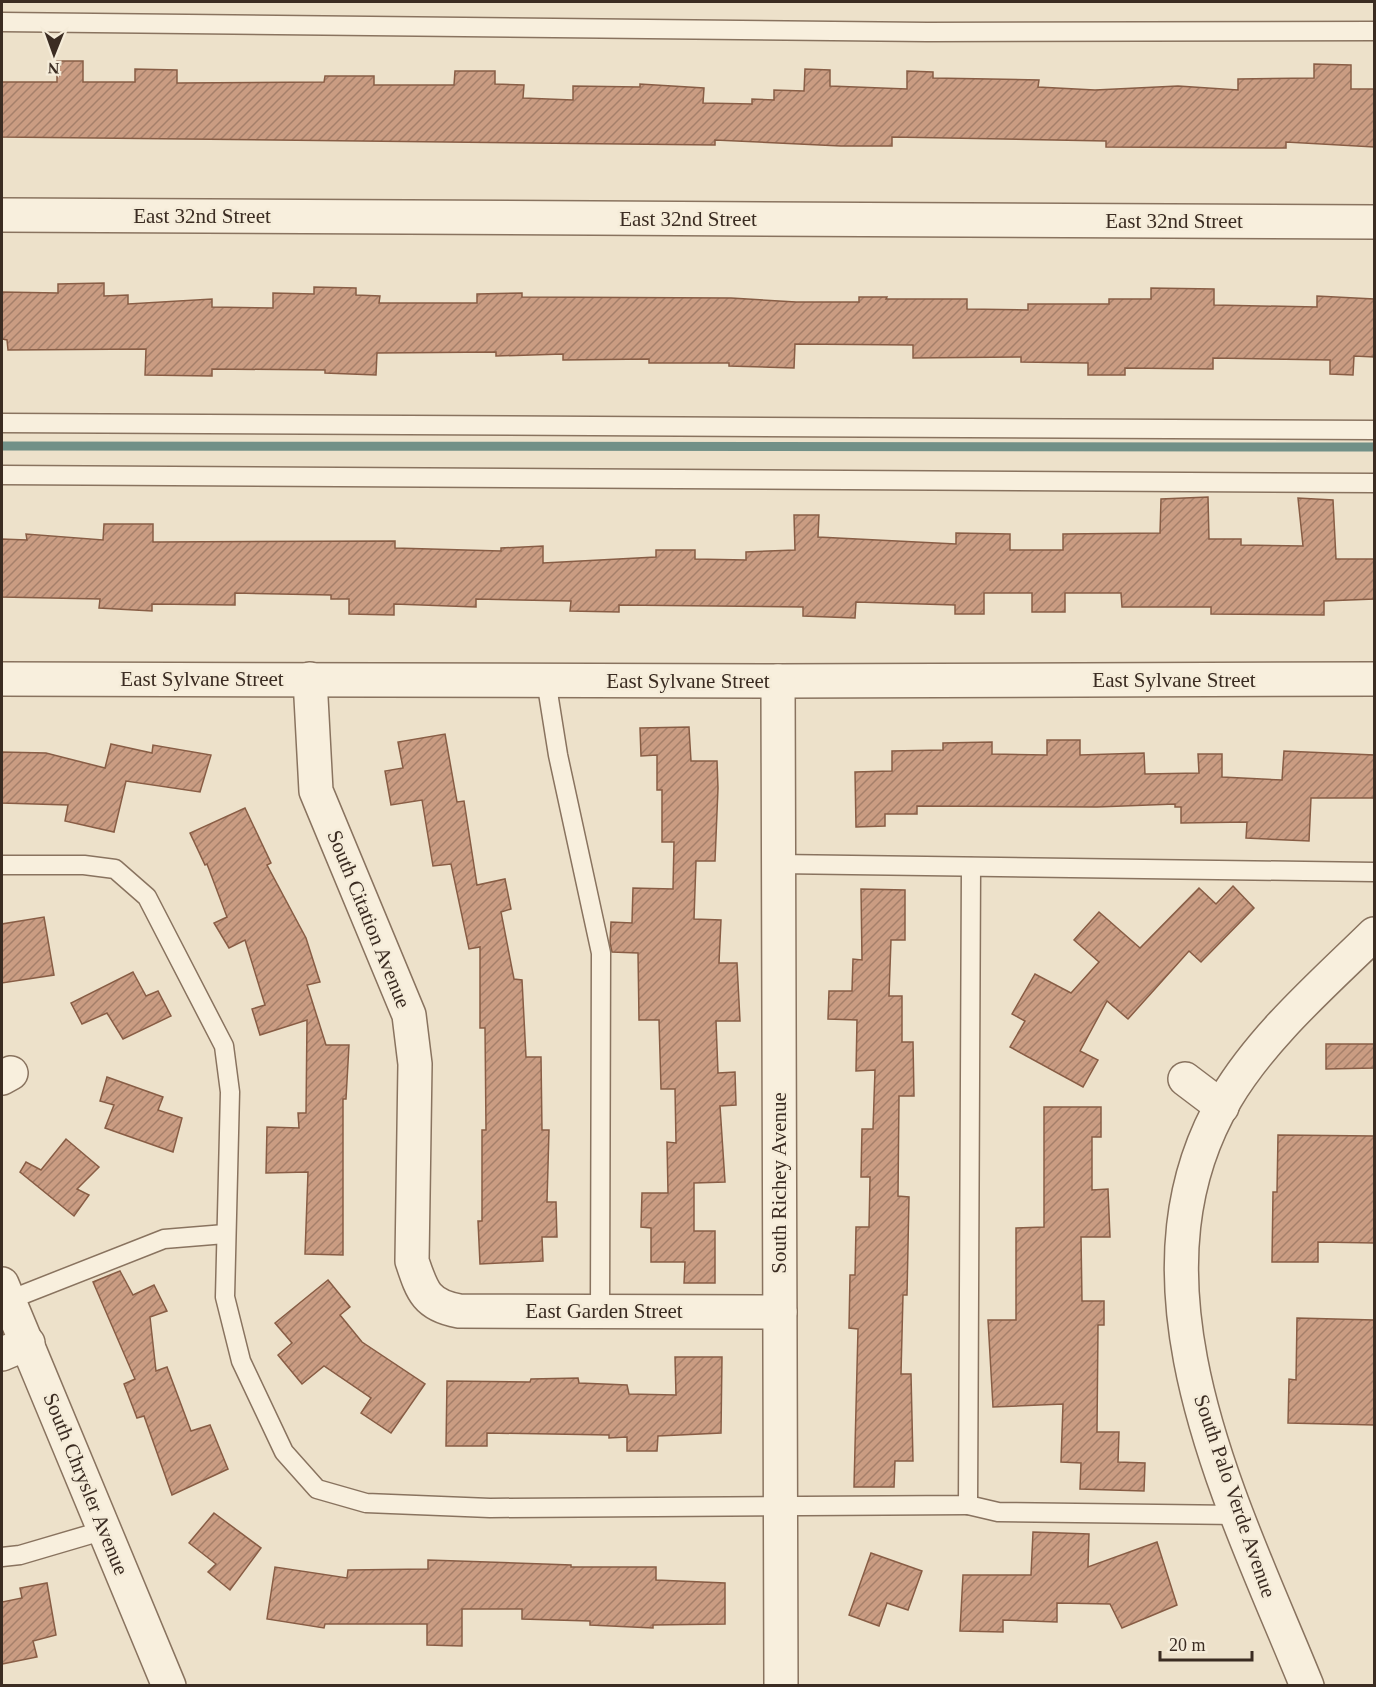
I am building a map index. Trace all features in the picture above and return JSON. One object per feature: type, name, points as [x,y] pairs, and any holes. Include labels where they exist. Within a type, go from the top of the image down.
[{"type":"street","name":"East 32nd Street","points":[[2,215],[1374,222]]},
{"type":"street","name":"East Sylvane Street","points":[[2,679],[778,681],[1374,679]]},
{"type":"street","name":"South Citation Avenue","points":[[310,679],[316,791],[409,1015],[415,1064],[412,1261],[421,1288],[431,1301]]},
{"type":"street","name":"South Richey Avenue","points":[[778,681],[782,1686]]},
{"type":"street","name":"South Palo Verde Avenue","points":[[1307,1686],[1238,1515],[1200,1402],[1181,1290],[1181,1251],[1193,1177],[1208,1135],[1222,1107],[1253,1061],[1374,934]]},
{"type":"street","points":[[1185,1079],[1222,1107]]},
{"type":"street","name":"South Chrysler Avenue","points":[[5,1292],[15,1349],[105,1530],[169,1686]]},
{"type":"street","name":"East Garden Street","points":[[431,1301],[444,1308],[459,1311],[780,1312]]},
{"type":"lane","points":[[2,22],[927,32],[1374,32]]},
{"type":"lane","points":[[2,423],[1374,430]]},
{"type":"lane","points":[[2,475],[1374,483]]},
{"type":"lane","points":[[546,680],[558,755],[601,953],[600,1310]]},
{"type":"lane","points":[[2,864],[84,865],[116,868],[147,897],[224,1046],[230,1092],[225,1297],[241,1361],[284,1452],[317,1489],[366,1503],[490,1508],[968,1505],[998,1512],[1238,1515]]},
{"type":"lane","points":[[778,864],[1374,872]]},
{"type":"lane","points":[[968,1505],[971,867]]},
{"type":"lane","points":[[5,1292],[164,1239],[225,1234]]},
{"type":"lane","points":[[2,1557],[20,1555],[105,1530]]},
{"type":"building","points":[[57,61],[83,61],[83,82],[135,82],[135,69],[177,70],[177,83],[324,82],[325,76],[374,76],[374,85],[454,85],[455,71],[495,71],[495,84],[524,85],[523,98],[573,100],[573,86],[640,87],[640,84],[704,88],[703,103],[752,104],[752,99],[774,100],[774,90],[804,91],[805,69],[830,70],[830,86],[907,89],[907,71],[933,72],[933,78],[1039,80],[1038,87],[1095,90],[1178,86],[1238,90],[1238,79],[1314,78],[1314,64],[1351,65],[1351,89],[1374,89],[1374,147],[1286,142],[1286,148],[1106,147],[1106,141],[892,137],[892,146],[841,146],[715,140],[715,145],[2,137],[2,82],[57,82]]},
{"type":"building","points":[[104,283],[104,296],[128,295],[128,304],[212,299],[212,307],[273,308],[273,293],[314,294],[314,287],[356,288],[356,295],[380,296],[379,303],[477,303],[477,294],[522,293],[522,297],[731,298],[796,302],[859,302],[859,297],[967,299],[967,309],[1028,310],[1028,304],[1109,304],[1109,299],[1151,299],[1151,288],[1214,289],[1214,305],[1317,307],[1317,296],[1374,299],[1374,357],[1354,356],[1353,375],[1330,374],[1330,360],[1213,358],[1213,369],[1125,368],[1125,375],[1088,375],[1088,363],[1021,362],[1021,357],[913,358],[913,345],[795,344],[794,368],[729,366],[729,363],[649,363],[649,359],[563,360],[563,354],[496,356],[496,352],[377,353],[376,375],[325,373],[325,370],[212,369],[212,376],[145,375],[146,349],[8,350],[7,340],[2,339],[2,292],[58,293],[58,284]]},
{"type":"building","points":[[1208,497],[1209,539],[1241,539],[1241,545],[1303,546],[1298,498],[1333,500],[1336,559],[1374,559],[1374,599],[1324,601],[1324,615],[1211,614],[1211,607],[1122,607],[1121,593],[1065,593],[1065,612],[1032,612],[1032,593],[984,593],[984,614],[955,614],[955,605],[856,602],[855,618],[803,616],[803,607],[619,605],[619,612],[570,611],[571,601],[476,599],[476,607],[394,604],[394,615],[349,614],[349,599],[331,599],[331,595],[235,593],[235,605],[152,604],[152,611],[99,608],[100,599],[2,597],[2,539],[27,540],[26,534],[103,540],[104,524],[153,524],[153,542],[395,541],[395,548],[501,551],[501,548],[543,546],[543,563],[656,557],[656,550],[695,550],[695,559],[746,560],[746,552],[795,550],[794,515],[819,515],[818,537],[956,544],[956,533],[1010,534],[1010,550],[1063,550],[1063,534],[1160,533],[1161,499]]},
{"type":"building","points":[[689,727],[691,761],[717,761],[718,788],[715,861],[696,861],[694,919],[721,920],[719,963],[737,963],[740,1021],[716,1021],[718,1073],[735,1072],[736,1105],[720,1106],[725,1182],[694,1183],[694,1231],[715,1231],[715,1283],[684,1283],[685,1262],[651,1262],[651,1228],[641,1227],[642,1193],[668,1193],[667,1142],[676,1143],[675,1089],[661,1089],[659,1020],[639,1020],[638,953],[612,952],[610,943],[611,922],[632,923],[633,888],[673,889],[674,842],[662,842],[662,790],[657,790],[657,755],[641,756],[640,728]]},
{"type":"building","points":[[445,734],[457,802],[464,801],[477,885],[505,879],[511,909],[501,912],[514,979],[522,980],[526,1057],[541,1057],[542,1130],[549,1130],[547,1202],[556,1202],[557,1237],[542,1237],[543,1261],[480,1264],[478,1221],[482,1221],[482,1130],[486,1130],[485,1028],[480,1028],[480,947],[469,949],[451,864],[433,866],[422,800],[391,805],[385,771],[403,768],[398,742]]},
{"type":"building","points":[[1047,740],[1080,740],[1080,755],[1144,753],[1145,774],[1199,773],[1198,754],[1222,754],[1222,777],[1282,780],[1284,751],[1374,755],[1374,798],[1311,798],[1309,841],[1246,838],[1247,822],[1181,823],[1181,807],[1175,807],[1175,804],[1097,807],[917,806],[917,814],[885,814],[885,826],[856,827],[855,772],[892,771],[892,751],[943,750],[943,743],[992,742],[992,754],[1047,755]]},
{"type":"building","points":[[111,744],[152,753],[153,745],[211,755],[200,792],[126,781],[114,832],[65,821],[68,805],[2,803],[2,752],[46,753],[105,768]]},
{"type":"building","points":[[245,808],[271,863],[267,865],[306,938],[320,982],[307,985],[326,1045],[349,1045],[346,1099],[343,1099],[343,1255],[305,1254],[308,1172],[266,1173],[267,1127],[299,1128],[298,1113],[306,1113],[307,1020],[260,1035],[252,1009],[265,1005],[245,940],[229,948],[214,923],[227,917],[207,864],[205,865],[190,833]]},
{"type":"building","points":[[1233,886],[1254,908],[1201,962],[1189,951],[1128,1019],[1107,1001],[1080,1051],[1098,1060],[1083,1087],[1010,1047],[1025,1021],[1012,1014],[1035,974],[1071,993],[1099,962],[1074,940],[1099,912],[1140,948],[1199,888],[1216,904]]},
{"type":"building","points":[[861,889],[905,890],[905,940],[891,940],[889,996],[902,996],[902,1042],[913,1042],[914,1096],[899,1096],[898,1196],[909,1197],[907,1295],[903,1295],[901,1374],[911,1374],[913,1461],[895,1461],[894,1487],[854,1487],[858,1329],[849,1328],[850,1275],[855,1275],[856,1227],[869,1227],[870,1177],[861,1177],[862,1129],[873,1129],[875,1070],[856,1071],[857,1020],[828,1019],[829,991],[852,991],[853,959],[862,960]]},
{"type":"building","points":[[44,917],[54,975],[2,983],[2,924]]},
{"type":"building","points":[[133,972],[146,996],[158,991],[171,1016],[123,1039],[107,1013],[82,1024],[71,1003]]},
{"type":"building","points":[[1326,1044],[1374,1044],[1374,1068],[1326,1069]]},
{"type":"building","points":[[107,1077],[163,1097],[158,1110],[182,1118],[173,1152],[105,1128],[114,1105],[100,1101]]},
{"type":"building","points":[[1044,1107],[1101,1107],[1101,1137],[1092,1137],[1092,1190],[1108,1189],[1110,1237],[1081,1237],[1082,1301],[1104,1301],[1104,1325],[1098,1325],[1097,1432],[1119,1432],[1118,1462],[1145,1463],[1144,1491],[1080,1489],[1081,1463],[1061,1462],[1063,1404],[993,1407],[988,1320],[1016,1320],[1016,1228],[1044,1227]]},
{"type":"building","points":[[1278,1135],[1374,1136],[1374,1243],[1318,1242],[1318,1262],[1272,1262],[1273,1192],[1277,1192]]},
{"type":"building","points":[[66,1139],[99,1167],[77,1189],[89,1195],[74,1216],[20,1172],[26,1162],[41,1170]]},
{"type":"building","points":[[120,1271],[133,1295],[154,1285],[167,1311],[150,1317],[156,1371],[167,1367],[191,1431],[210,1425],[228,1469],[172,1495],[144,1416],[137,1418],[124,1384],[135,1379],[93,1282]]},
{"type":"building","points":[[328,1280],[350,1307],[340,1315],[362,1342],[425,1384],[391,1433],[361,1413],[371,1398],[324,1366],[302,1384],[278,1355],[292,1343],[275,1323]]},
{"type":"building","points":[[1297,1318],[1374,1320],[1374,1425],[1288,1423],[1289,1379],[1296,1380]]},
{"type":"building","points":[[675,1357],[722,1357],[721,1433],[658,1436],[657,1451],[627,1451],[627,1437],[609,1438],[609,1435],[487,1433],[487,1446],[446,1446],[447,1381],[530,1382],[531,1379],[578,1378],[579,1383],[627,1385],[629,1394],[676,1395]]},
{"type":"building","points":[[214,1513],[261,1548],[230,1590],[208,1572],[216,1564],[189,1543]]},
{"type":"building","points":[[1033,1532],[1089,1534],[1088,1567],[1157,1542],[1177,1605],[1122,1628],[1110,1604],[1057,1603],[1057,1622],[1003,1620],[1003,1632],[960,1631],[963,1575],[1031,1575]]},
{"type":"building","points":[[871,1553],[922,1571],[908,1610],[887,1603],[879,1626],[849,1615]]},
{"type":"building","points":[[428,1560],[571,1565],[571,1567],[656,1567],[656,1580],[725,1583],[725,1624],[653,1625],[653,1628],[590,1625],[590,1621],[522,1619],[522,1609],[462,1609],[462,1646],[427,1645],[427,1624],[325,1624],[324,1628],[267,1619],[275,1567],[347,1578],[348,1570],[428,1569]]},
{"type":"building","points":[[47,1583],[56,1635],[33,1641],[37,1657],[2,1664],[2,1602],[22,1598],[20,1588]]},
{"type":"waterway","points":[[2,446],[1374,447]]}]
